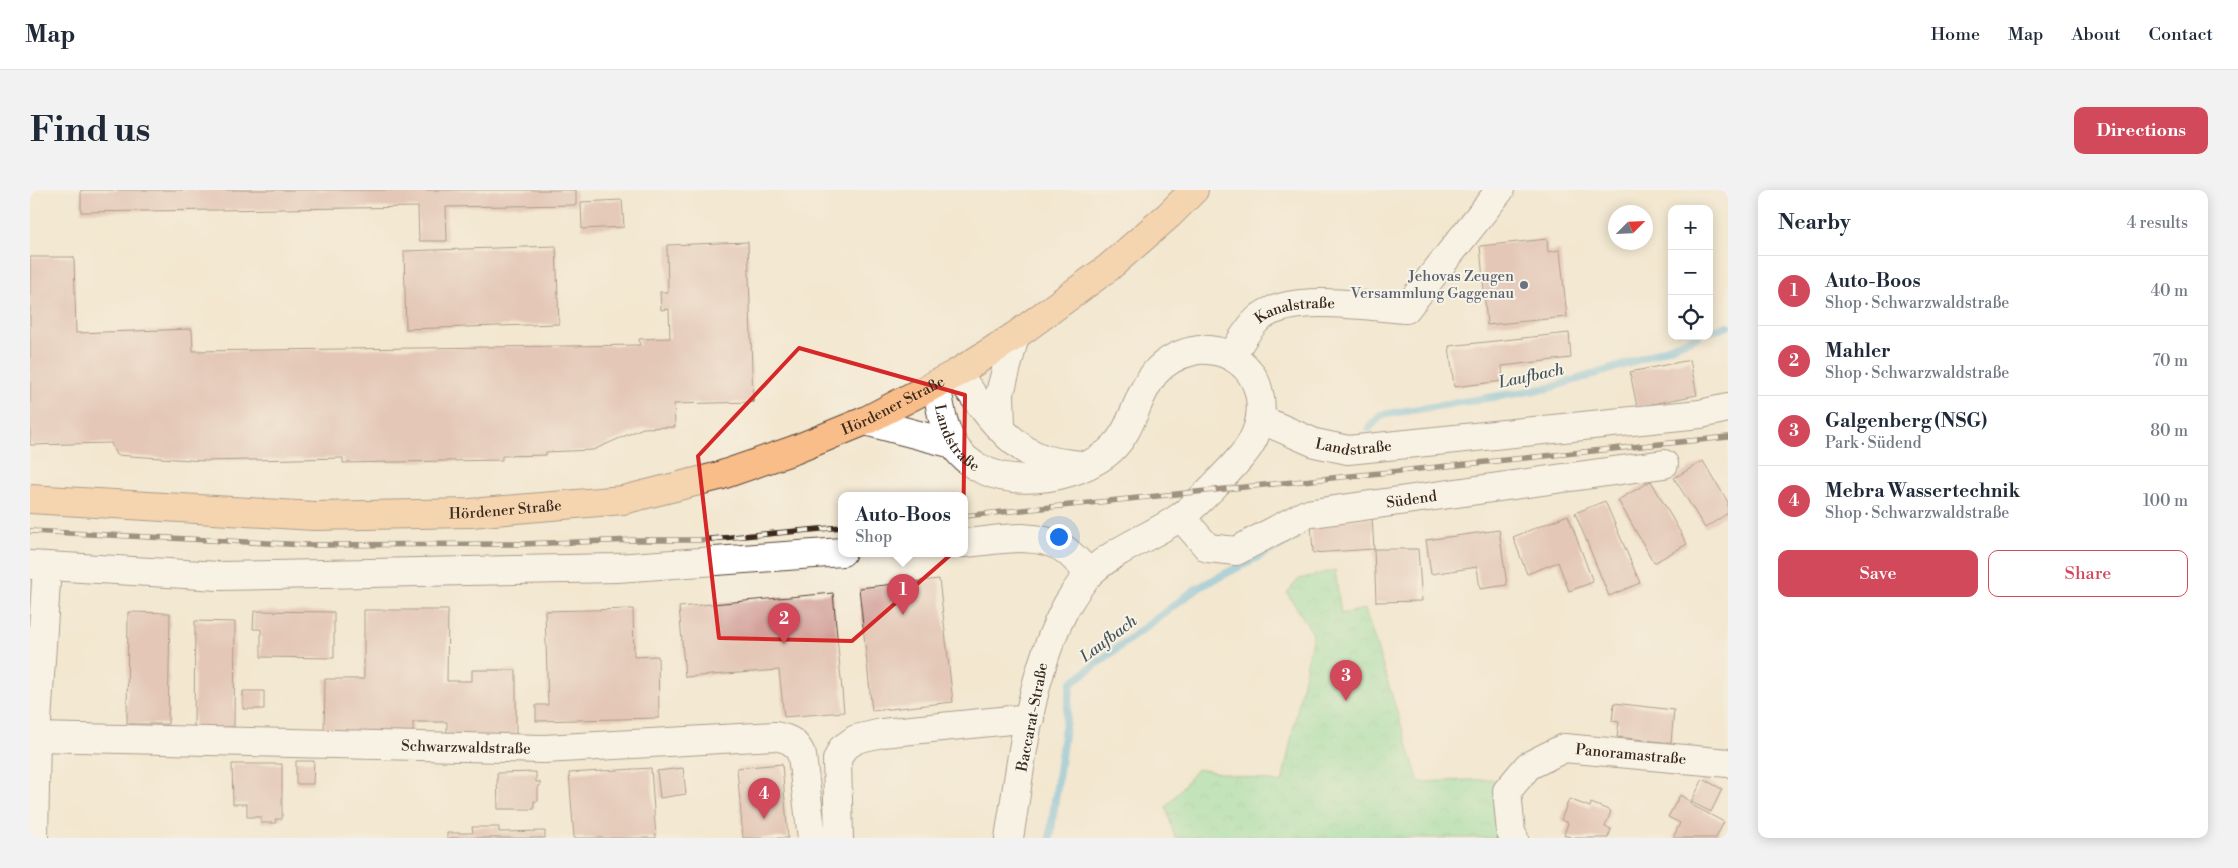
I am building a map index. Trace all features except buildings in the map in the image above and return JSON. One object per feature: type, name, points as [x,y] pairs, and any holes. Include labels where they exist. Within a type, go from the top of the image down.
[{"type":"main road","name":"Hördener Straße","points":[[30,499],[314,516],[470,512],[623,500],[719,476],[794,450],[865,421],[946,379],[1016,336],[1108,268],[1169,215],[1194,190]]},
{"type":"street","name":"Kanalstraße","points":[[1232,356],[1256,321],[1272,310],[1291,305],[1312,303],[1406,309],[1500,190]]},
{"type":"street","points":[[1001,427],[1000,393],[1016,336]]},
{"type":"street","name":"Landstraße","points":[[946,379],[942,417],[953,444],[972,464],[993,474],[1023,481],[1052,476],[1084,466],[1106,454],[1120,438],[1151,377],[1161,366],[1172,359],[1201,349],[1232,356]]},
{"type":"street","points":[[1232,356],[1246,368],[1257,384],[1262,401],[1260,419]]},
{"type":"street","name":"Landstraße","points":[[946,379],[982,408],[1020,446],[1044,459],[1084,466]]},
{"type":"street","name":"Landstraße","points":[[1260,419],[1314,443],[1348,450],[1700,414],[1728,408]]},
{"type":"street","name":"Baccarat-Straße","points":[[1009,838],[1036,686],[1048,642],[1068,603],[1090,573],[1129,544],[1181,516],[1235,464],[1250,444],[1260,419]]},
{"type":"street","points":[[865,421],[953,444]]},
{"type":"street","name":"Südend","points":[[1181,516],[1208,548],[1236,551],[1306,514],[1664,464]]},
{"type":"street","points":[[968,543],[1028,538],[1044,540],[1062,547],[1090,573]]},
{"type":"street","points":[[34,838],[38,566],[219,576],[617,568],[838,552]]},
{"type":"street","points":[[839,838],[837,760],[842,749],[856,739],[882,733],[1030,718]]},
{"type":"street","name":"Schwarzwaldstraße","points":[[36,737],[544,749],[775,736],[789,738],[798,747],[802,756],[812,838]]},
{"type":"street","name":"Panoramastraße","points":[[1514,838],[1511,833],[1507,792],[1528,766],[1564,748],[1728,763]]},
{"type":"highlighted area","points":[[799,348],[965,395],[963,544],[852,641],[719,638],[698,456]]},
{"type":"green space","points":[[1335,570],[1341,614],[1365,609],[1419,782],[1493,779],[1509,831],[1514,838],[1175,838],[1166,807],[1197,769],[1282,783],[1313,634],[1287,593],[1299,579]]},
{"type":"waterway","name":"Laufbach","points":[[1713,331],[1728,326]]},
{"type":"waterway","name":"Laufbach","points":[[1369,428],[1381,415],[1549,388],[1627,364],[1688,340]]},
{"type":"waterway","name":"Laufbach","points":[[1050,838],[1071,683],[1196,589],[1296,537]]},
{"type":"railway","points":[[968,516],[1728,437]]},
{"type":"railway","points":[[30,531],[308,545],[519,544],[700,540],[838,527]]},
{"type":"place","name":"Jehovas Zeugen Versammlung Gaggenau","points":[[1524,285]]},
{"type":"place","name":"Auto-Boos","points":[[903,615]]},
{"type":"place","name":"Mahler","points":[[784,644]]},
{"type":"place","name":"Galgenberg (NSG)","points":[[1346,701]]},
{"type":"place","name":"Mebra Wassertechnik","points":[[764,819]]}]
